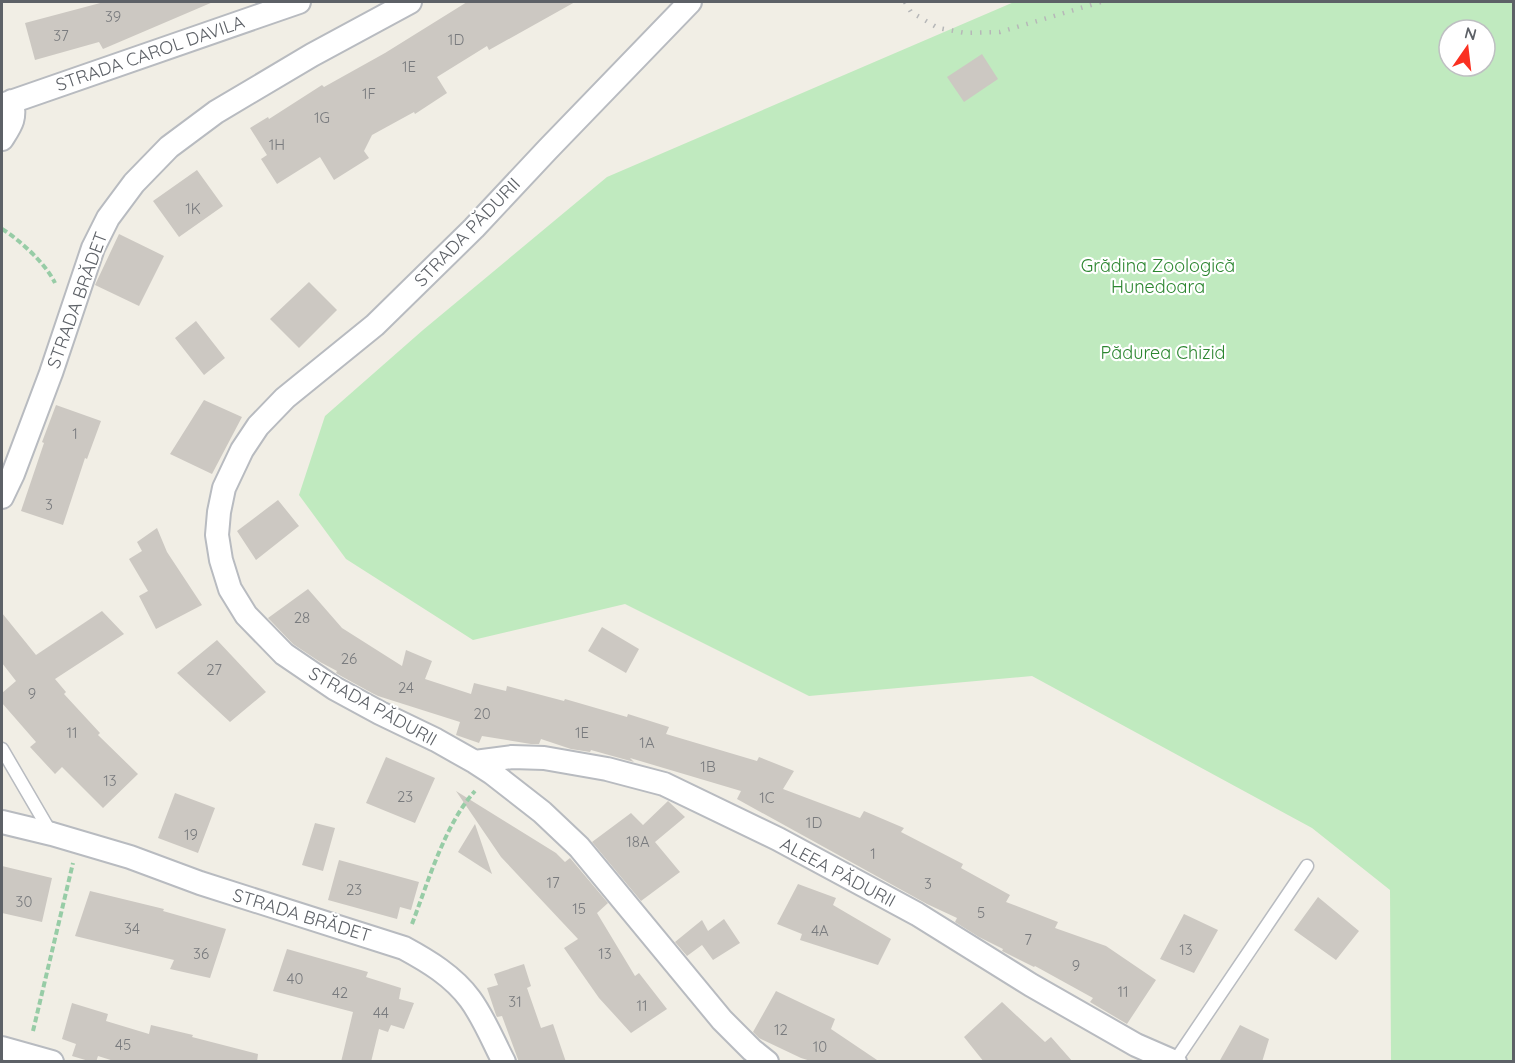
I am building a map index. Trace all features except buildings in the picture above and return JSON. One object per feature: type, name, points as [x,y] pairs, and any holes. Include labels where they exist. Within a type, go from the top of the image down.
[{"type":"street","name":"STRADA CAROL DAVILA","points":[[7,103],[299,2]]},
{"type":"street","name":"STRADA BRĂDET","points":[[2,497],[36,414],[93,248],[108,218],[134,183],[169,147],[216,112],[312,55],[410,2]]},
{"type":"street","name":"STRADA PĂDURII","points":[[690,2],[474,228],[375,325],[285,398],[258,426],[242,450],[224,488],[217,535],[220,560],[230,589],[246,615],[284,654],[334,688],[436,740],[484,768],[542,812],[579,847],[722,1020],[767,1062]]},
{"type":"street","points":[[2,139],[12,122],[14,111],[7,103]]},
{"type":"street","name":"ALEEA PĂDURII","points":[[484,768],[512,757],[544,758],[607,769],[664,784],[778,839],[897,903],[1126,1040],[1175,1061]]},
{"type":"street","name":"STRADA BRĂDET","points":[[2,822],[130,857],[200,883],[404,948],[434,964],[470,998],[504,1062]]},
{"type":"street","points":[[2,1048],[52,1062]]},
{"type":"lane","points":[[2,748],[52,834]]},
{"type":"lane","points":[[1175,1061],[1307,866]]},
{"type":"path","points":[[2,229],[16,238],[50,273],[69,317]]},
{"type":"path","points":[[404,948],[438,853],[484,768]]},
{"type":"path","points":[[27,1055],[78,842]]},
{"type":"green space","name":"Pădurea Chizid","points":[[1014,2],[1513,2],[1513,1061],[1391,1061],[1390,890],[1312,828],[1032,676],[809,696],[625,604],[473,640],[346,559],[299,495],[325,416],[423,330],[607,177]]},
{"type":"railway","points":[[905,2],[911,12],[938,28],[965,33],[1000,32],[1101,2]]},
{"type":"park label","name":"Grădina Zoologică Hunedoara","points":[[1158,275]]}]
